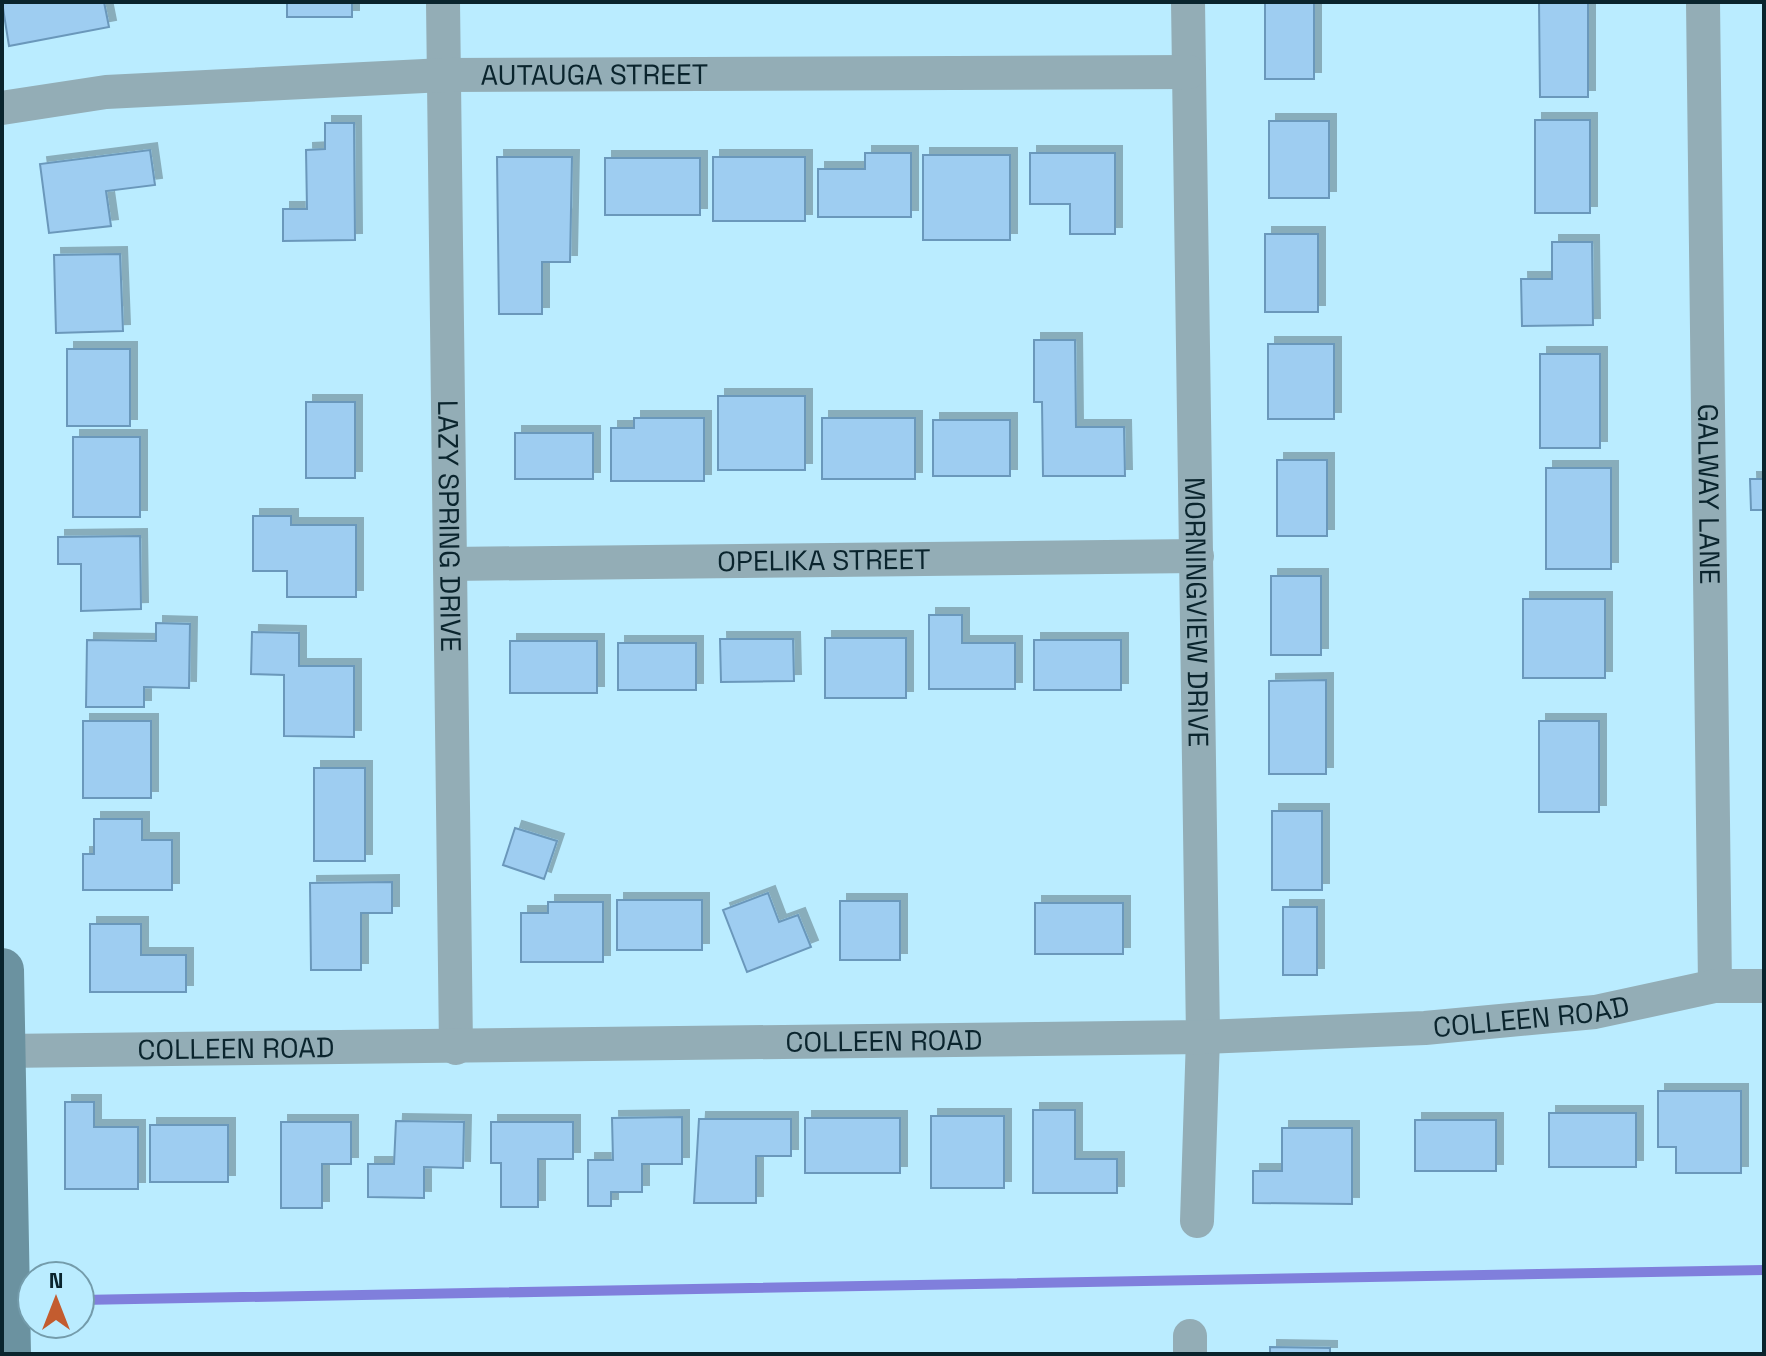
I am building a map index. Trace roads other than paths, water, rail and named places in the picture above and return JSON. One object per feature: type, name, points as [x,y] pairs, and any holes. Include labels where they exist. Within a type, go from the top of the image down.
[{"type":"main road","points":[[2,970],[10,1259],[9,1349]]},
{"type":"street","name":"LAZY SPRING DRIVE","points":[[443,2],[456,1048]]},
{"type":"street","name":"MORNINGVIEW DRIVE","points":[[1188,2],[1203,1037],[1197,1221]]},
{"type":"street","name":"GALWAY LANE","points":[[1703,2],[1715,986]]},
{"type":"street","name":"AUTAUGA STREET","points":[[2,108],[106,92],[444,75],[1189,72]]},
{"type":"street","name":"OPELIKA STREET","points":[[450,564],[1197,556]]},
{"type":"street","name":"COLLEEN ROAD","points":[[3,1051],[1203,1037],[1425,1028],[1579,1013],[1715,986],[1764,986]]},
{"type":"waterway","points":[[96,1300],[1764,1270]]}]
